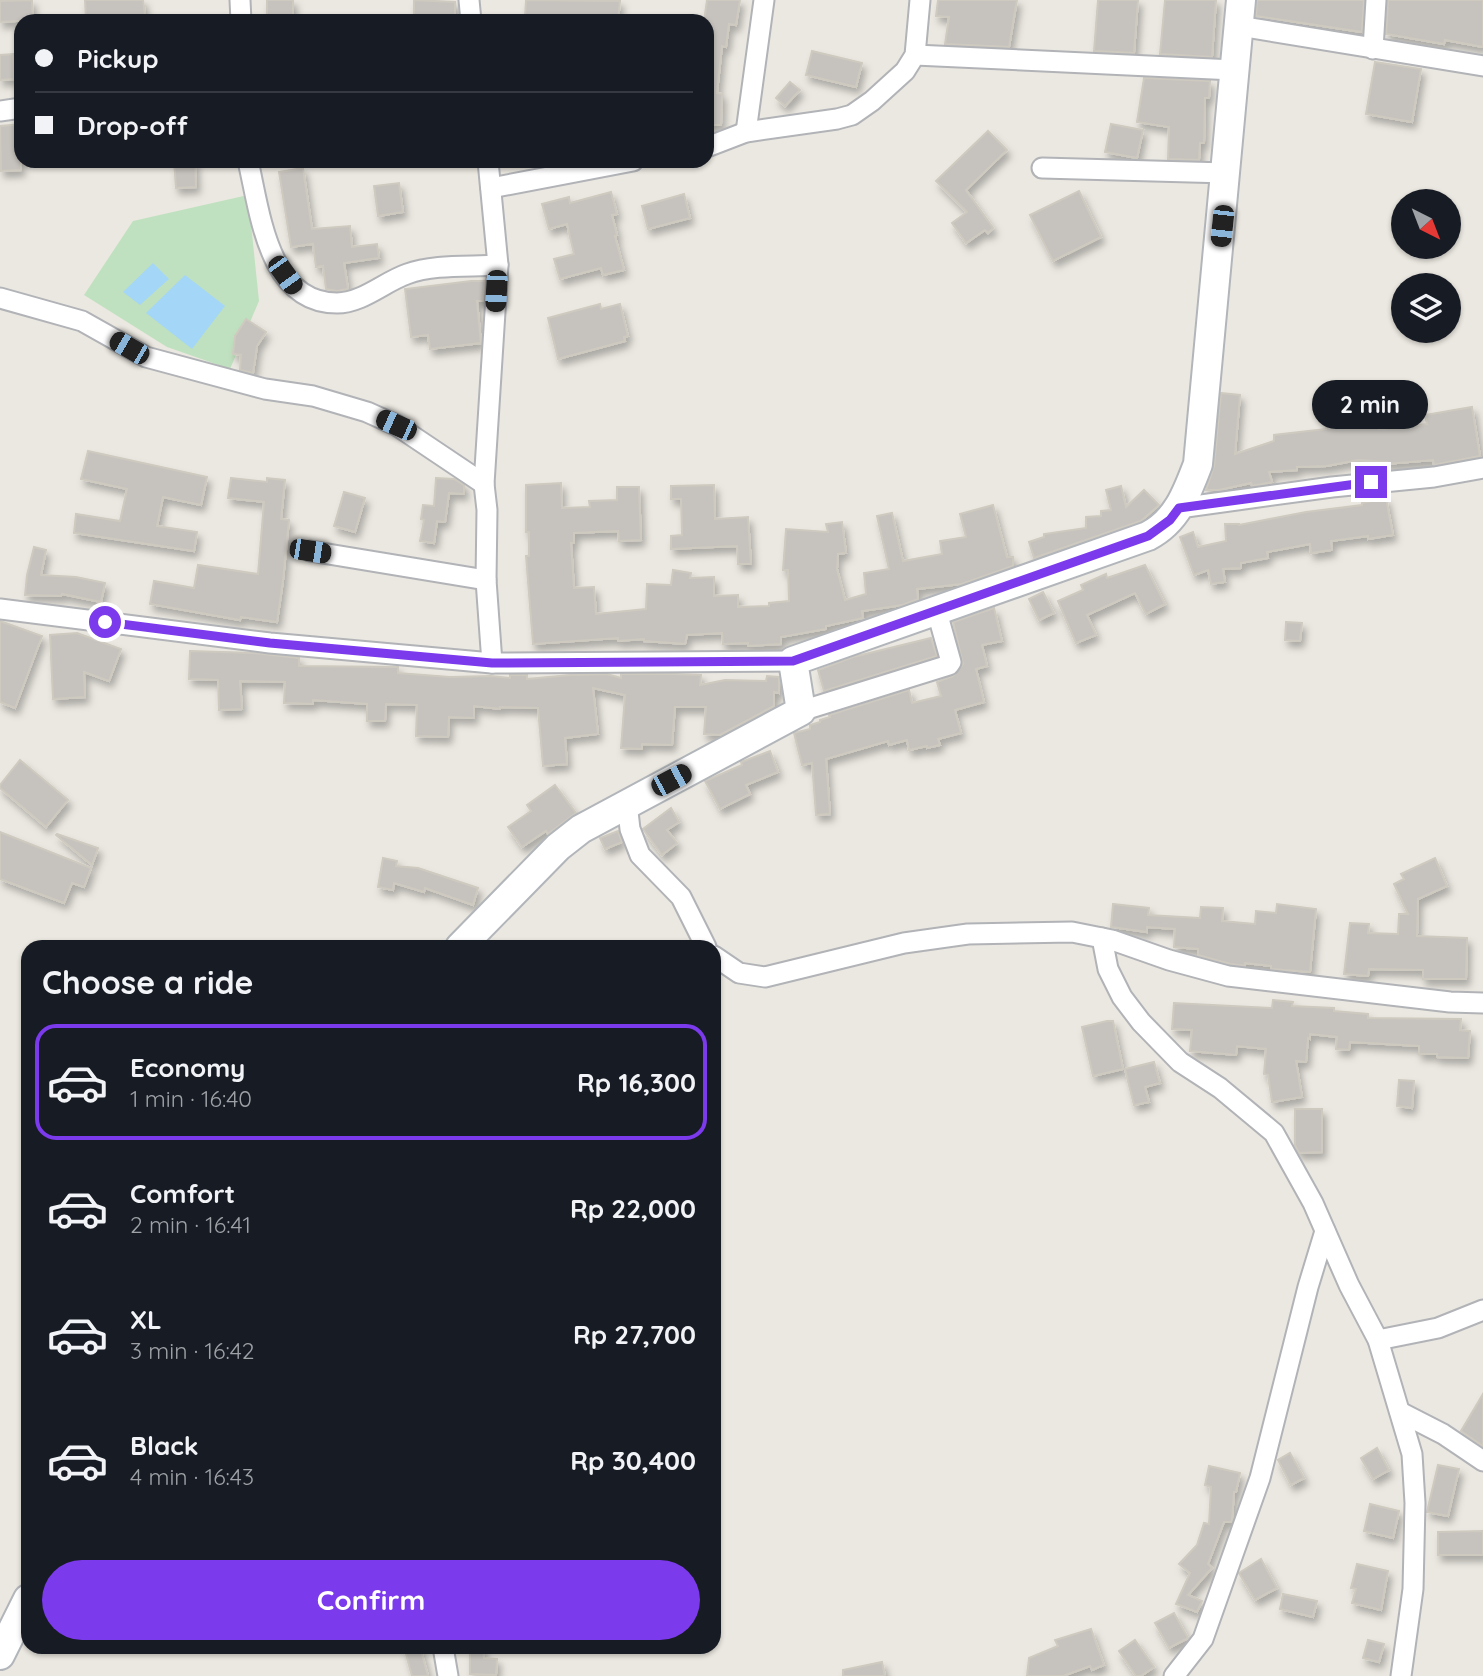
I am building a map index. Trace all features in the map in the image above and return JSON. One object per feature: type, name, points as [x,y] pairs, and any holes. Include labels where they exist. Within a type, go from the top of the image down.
[{"type":"street","points":[[746,132],[764,0]]},
{"type":"street","points":[[714,144],[746,132],[852,115],[905,71],[915,55],[920,0]]},
{"type":"street","points":[[1373,49],[1376,0]]},
{"type":"street","points":[[0,609],[270,643],[492,663],[793,661],[1148,536],[1170,520],[1179,508],[1198,464],[1240,13],[1373,49],[1483,66]]},
{"type":"street","points":[[915,55],[1234,71]]},
{"type":"street","points":[[250,168],[269,247],[275,261],[295,290],[314,299],[338,303],[356,299],[407,274],[422,270],[498,265]]},
{"type":"street","points":[[489,168],[498,265],[484,484],[487,510],[486,580],[492,663]]},
{"type":"street","points":[[491,188],[596,168]]},
{"type":"street","points":[[1042,168],[1227,173]]},
{"type":"street","points":[[0,298],[82,321],[146,357],[265,389],[313,396],[367,412],[396,425],[484,484]]},
{"type":"street","points":[[1179,508],[1483,468]]},
{"type":"street","points":[[310,551],[486,580]]},
{"type":"street","points":[[467,940],[558,847],[581,829],[801,711],[949,665],[951,662],[937,612]]},
{"type":"street","points":[[793,661],[801,711]]},
{"type":"street","points":[[627,803],[631,829],[640,855],[681,897],[702,940]]},
{"type":"street","points":[[721,961],[739,973],[765,977],[905,943],[968,934],[1072,932],[1102,938],[1228,976],[1450,1002],[1483,1003]]},
{"type":"street","points":[[1102,938],[1108,969],[1128,1005],[1180,1062],[1220,1088],[1274,1133],[1300,1178],[1349,1285],[1378,1340],[1412,1454],[1415,1503],[1413,1589],[1401,1676]]},
{"type":"street","points":[[1174,1676],[1203,1639],[1260,1478],[1308,1287],[1325,1231]]},
{"type":"street","points":[[1378,1340],[1438,1328],[1483,1310]]},
{"type":"street","points":[[1400,1412],[1443,1434],[1483,1461]]},
{"type":"street","points":[[0,1655],[21,1612]]},
{"type":"street","points":[[444,1654],[448,1676]]},
{"type":"green space","points":[[248,195],[259,301],[230,369],[167,347],[84,295],[133,221]]},
{"type":"water","points":[[153,263],[169,279],[140,305],[123,292]]},
{"type":"water","points":[[185,275],[225,306],[192,349],[146,313]]},
{"type":"building","points":[[32,0],[33,14],[14,14],[14,21],[0,22],[0,1]]},
{"type":"building","points":[[85,0],[143,0],[145,14],[86,14]]},
{"type":"building","points":[[267,0],[293,0],[293,14],[267,14]]},
{"type":"building","points":[[414,0],[455,2],[455,14],[414,14]]},
{"type":"building","points":[[526,0],[620,1],[619,14],[525,14]]},
{"type":"building","points":[[707,0],[740,0],[736,25],[729,24],[726,47],[722,46],[717,93],[722,94],[721,125],[714,125],[714,14],[705,14]]},
{"type":"building","points":[[938,0],[1017,0],[1009,47],[945,44],[949,17],[936,16]]},
{"type":"building","points":[[1098,0],[1138,0],[1134,53],[1094,51]]},
{"type":"building","points":[[1165,0],[1216,0],[1212,57],[1160,54]]},
{"type":"building","points":[[1257,0],[1364,0],[1362,32],[1256,16]]},
{"type":"building","points":[[1388,0],[1483,0],[1483,47],[1445,40],[1444,44],[1386,34]]},
{"type":"building","points":[[812,51],[862,63],[856,87],[806,75]]},
{"type":"building","points":[[13,54],[14,79],[0,80],[0,55]]},
{"type":"building","points":[[1375,62],[1421,69],[1412,122],[1366,114]]},
{"type":"building","points":[[1144,78],[1210,81],[1209,98],[1205,98],[1204,143],[1200,143],[1199,160],[1168,159],[1169,127],[1137,122]]},
{"type":"building","points":[[790,82],[800,90],[785,106],[776,98]]},
{"type":"building","points":[[1111,124],[1143,130],[1137,158],[1105,152]]},
{"type":"building","points":[[14,125],[14,168],[21,170],[1,171],[0,126]]},
{"type":"building","points":[[988,131],[1007,150],[966,190],[993,228],[988,233],[985,230],[966,243],[952,223],[967,212],[936,181]]},
{"type":"building","points":[[175,168],[195,168],[196,187],[176,188]]},
{"type":"building","points":[[303,168],[312,229],[350,226],[352,247],[377,244],[379,258],[344,263],[348,289],[326,289],[323,266],[316,267],[313,244],[291,247],[279,172]]},
{"type":"building","points":[[399,183],[403,212],[378,216],[374,186]]},
{"type":"building","points":[[1079,191],[1101,237],[1053,261],[1030,215]]},
{"type":"building","points":[[611,192],[617,214],[612,215],[617,235],[615,236],[624,270],[603,275],[601,268],[560,279],[554,259],[574,254],[567,224],[549,229],[542,204],[569,197],[570,203]]},
{"type":"building","points":[[684,194],[690,218],[648,229],[642,206]]},
{"type":"building","points":[[485,281],[483,301],[477,301],[481,343],[430,349],[428,335],[411,337],[405,289]]},
{"type":"building","points":[[600,304],[601,309],[620,304],[628,336],[624,337],[625,341],[558,359],[548,318]]},
{"type":"building","points":[[246,319],[266,332],[257,346],[253,373],[240,370],[241,355],[233,354],[235,336]]},
{"type":"building","points":[[1221,393],[1240,395],[1235,454],[1274,441],[1274,435],[1326,429],[1321,401],[1337,398],[1340,413],[1380,415],[1379,429],[1427,424],[1425,415],[1472,407],[1480,456],[1434,465],[1433,460],[1387,464],[1358,460],[1327,466],[1297,467],[1297,470],[1269,472],[1272,482],[1206,490],[1214,466]]},
{"type":"building","points":[[88,451],[207,477],[201,505],[163,497],[157,526],[197,532],[194,551],[74,533],[76,514],[120,521],[127,489],[81,479]]},
{"type":"building","points":[[231,478],[267,482],[267,478],[285,480],[281,519],[289,520],[277,622],[241,617],[240,620],[150,604],[154,581],[194,588],[198,565],[258,574],[264,502],[228,498]]},
{"type":"building","points":[[436,478],[454,479],[464,485],[464,494],[449,493],[445,522],[437,521],[434,543],[420,541],[424,520],[421,519],[423,505],[434,506]]},
{"type":"building","points":[[561,483],[562,508],[590,507],[589,501],[617,500],[617,487],[639,487],[641,540],[619,541],[618,531],[574,533],[574,543],[571,543],[574,588],[594,587],[596,614],[646,609],[647,584],[671,585],[673,570],[691,573],[690,578],[714,577],[714,596],[738,595],[738,607],[769,606],[769,603],[789,601],[788,570],[783,570],[786,529],[828,532],[826,524],[842,522],[846,553],[838,554],[837,569],[845,600],[866,594],[864,573],[889,569],[877,516],[892,513],[903,561],[942,554],[940,541],[966,537],[960,514],[993,505],[1007,557],[1013,557],[1013,566],[962,584],[917,589],[918,599],[903,605],[862,611],[863,618],[826,626],[826,629],[781,637],[781,644],[723,644],[722,633],[687,635],[685,644],[644,639],[618,641],[618,638],[533,644],[526,556],[529,556],[529,532],[526,532],[526,485]]},
{"type":"building","points":[[714,485],[715,519],[748,517],[751,564],[738,564],[737,546],[671,549],[671,536],[682,535],[681,499],[671,499],[671,486]]},
{"type":"building","points":[[1121,486],[1126,507],[1144,490],[1159,505],[1141,521],[1034,558],[1029,542],[1044,537],[1044,534],[1086,528],[1086,517],[1101,516],[1101,511],[1111,510],[1106,490]]},
{"type":"building","points":[[344,492],[365,498],[355,532],[334,526]]},
{"type":"building","points":[[1386,498],[1393,535],[1331,541],[1332,550],[1311,553],[1310,544],[1267,552],[1268,558],[1241,563],[1241,568],[1223,569],[1225,582],[1211,584],[1208,570],[1194,575],[1180,537],[1193,532],[1198,547],[1226,541],[1225,524],[1239,525],[1362,505]]},
{"type":"building","points":[[34,547],[46,550],[41,575],[76,577],[105,583],[101,602],[62,594],[25,595]]},
{"type":"building","points":[[1145,565],[1165,604],[1146,614],[1135,593],[1087,615],[1096,635],[1076,643],[1058,601],[1083,590],[1081,585],[1106,574],[1107,578]]},
{"type":"building","points":[[1043,592],[1054,613],[1039,620],[1029,599]]},
{"type":"building","points":[[994,608],[1002,641],[982,645],[987,666],[976,669],[984,702],[955,710],[961,733],[938,739],[940,745],[927,748],[909,750],[907,740],[889,745],[888,741],[826,759],[830,814],[816,815],[812,763],[802,765],[794,733],[810,729],[810,725],[830,717],[829,715],[909,690],[912,703],[941,696],[937,682],[953,676],[963,664],[953,622]]},
{"type":"building","points":[[0,621],[42,636],[15,708],[0,702]]},
{"type":"building","points":[[1286,622],[1302,623],[1300,641],[1285,640]]},
{"type":"building","points":[[77,633],[121,649],[109,681],[84,672],[85,697],[53,699],[50,635]]},
{"type":"building","points":[[931,638],[937,656],[824,691],[818,670],[853,657]]},
{"type":"building","points":[[190,651],[255,653],[299,658],[299,666],[398,667],[398,673],[450,677],[510,678],[510,675],[527,675],[527,679],[607,674],[621,678],[621,674],[675,674],[701,675],[700,685],[725,680],[766,681],[767,676],[779,677],[779,693],[774,692],[774,706],[720,735],[704,734],[706,707],[675,707],[672,745],[642,744],[642,749],[621,748],[625,695],[593,688],[598,734],[565,738],[567,764],[543,766],[538,708],[500,709],[474,706],[474,718],[449,717],[448,737],[416,736],[417,705],[386,704],[385,721],[367,721],[367,704],[313,700],[313,704],[284,703],[285,682],[240,681],[242,709],[219,710],[218,680],[189,679]]},
{"type":"building","points":[[770,751],[778,772],[746,785],[750,794],[720,809],[705,781],[742,765],[741,762]]},
{"type":"building","points":[[20,760],[68,800],[46,827],[0,788]]},
{"type":"building","points":[[555,785],[576,813],[548,834],[546,831],[522,847],[508,827],[531,811],[527,805]]},
{"type":"building","points":[[671,808],[679,822],[667,830],[677,843],[662,855],[643,829]]},
{"type":"building","points":[[618,831],[622,842],[605,849],[600,838]]},
{"type":"building","points":[[0,832],[91,868],[84,887],[72,883],[64,903],[0,879]]},
{"type":"building","points":[[56,835],[98,848],[92,865]]},
{"type":"building","points":[[383,858],[397,861],[396,866],[418,868],[478,888],[473,905],[425,888],[424,892],[394,883],[393,890],[378,887]]},
{"type":"building","points":[[1435,858],[1447,886],[1418,899],[1417,936],[1467,938],[1466,979],[1423,979],[1423,970],[1369,969],[1368,976],[1344,974],[1350,923],[1369,924],[1368,933],[1398,934],[1399,914],[1408,914],[1394,884],[1404,879],[1401,874]]},
{"type":"building","points":[[1113,904],[1149,908],[1148,915],[1200,918],[1201,907],[1223,908],[1222,921],[1255,924],[1256,911],[1276,913],[1277,904],[1316,909],[1310,972],[1271,969],[1271,966],[1245,963],[1245,966],[1230,964],[1198,955],[1198,949],[1174,947],[1175,929],[1147,927],[1147,932],[1111,927]]},
{"type":"building","points":[[1273,1000],[1293,1002],[1292,1006],[1334,1008],[1334,1011],[1368,1014],[1368,1018],[1461,1019],[1460,1030],[1470,1031],[1468,1058],[1419,1054],[1419,1046],[1350,1042],[1349,1050],[1336,1049],[1337,1037],[1310,1034],[1306,1062],[1296,1061],[1302,1097],[1272,1102],[1268,1075],[1264,1074],[1266,1049],[1237,1046],[1236,1055],[1190,1051],[1192,1030],[1172,1029],[1174,1003],[1272,1008]]},
{"type":"building","points":[[1113,1021],[1123,1069],[1093,1076],[1082,1027]]},
{"type":"building","points":[[1154,1062],[1160,1083],[1145,1087],[1149,1102],[1134,1105],[1125,1069]]},
{"type":"building","points":[[1399,1080],[1414,1081],[1412,1108],[1397,1106]]},
{"type":"building","points":[[1295,1109],[1322,1109],[1322,1152],[1299,1153],[1295,1145]]},
{"type":"building","points":[[1483,1394],[1483,1446],[1461,1431]]},
{"type":"building","points":[[1377,1448],[1389,1470],[1373,1479],[1361,1458]]},
{"type":"building","points":[[1290,1453],[1304,1478],[1291,1485],[1278,1460]]},
{"type":"building","points":[[1438,1465],[1459,1469],[1448,1516],[1427,1512]]},
{"type":"building","points":[[1209,1466],[1240,1473],[1234,1492],[1232,1520],[1224,1522],[1208,1564],[1212,1568],[1188,1595],[1202,1601],[1197,1612],[1176,1604],[1190,1573],[1179,1564],[1197,1545],[1204,1523],[1209,1524],[1211,1487],[1205,1485]]},
{"type":"building","points":[[1370,1504],[1399,1511],[1393,1538],[1364,1531]]},
{"type":"building","points":[[1483,1531],[1483,1555],[1438,1555],[1438,1532]]},
{"type":"building","points":[[1261,1559],[1277,1588],[1255,1600],[1239,1573]]},
{"type":"building","points":[[1357,1564],[1388,1571],[1381,1610],[1352,1603],[1356,1589],[1351,1588]]},
{"type":"building","points":[[1283,1594],[1317,1601],[1313,1617],[1280,1609]]},
{"type":"building","points":[[1174,1613],[1188,1638],[1169,1648],[1155,1623]]},
{"type":"building","points":[[1091,1629],[1104,1665],[1092,1670],[1090,1666],[1063,1676],[1027,1676],[1029,1658],[1058,1646],[1055,1640]]},
{"type":"building","points":[[1135,1640],[1154,1667],[1141,1676],[1136,1676],[1119,1651]]},
{"type":"building","points":[[1368,1640],[1384,1644],[1379,1662],[1363,1658]]},
{"type":"building","points":[[406,1654],[422,1654],[428,1676],[412,1676]]},
{"type":"building","points":[[470,1654],[484,1654],[484,1658],[497,1659],[496,1675],[470,1674]]},
{"type":"building","points":[[882,1662],[885,1676],[843,1676],[843,1670]]},
{"type":"route","points":[[105,622],[270,643],[492,663],[793,661],[1148,536],[1159,531],[1179,508],[1371,482]]}]
